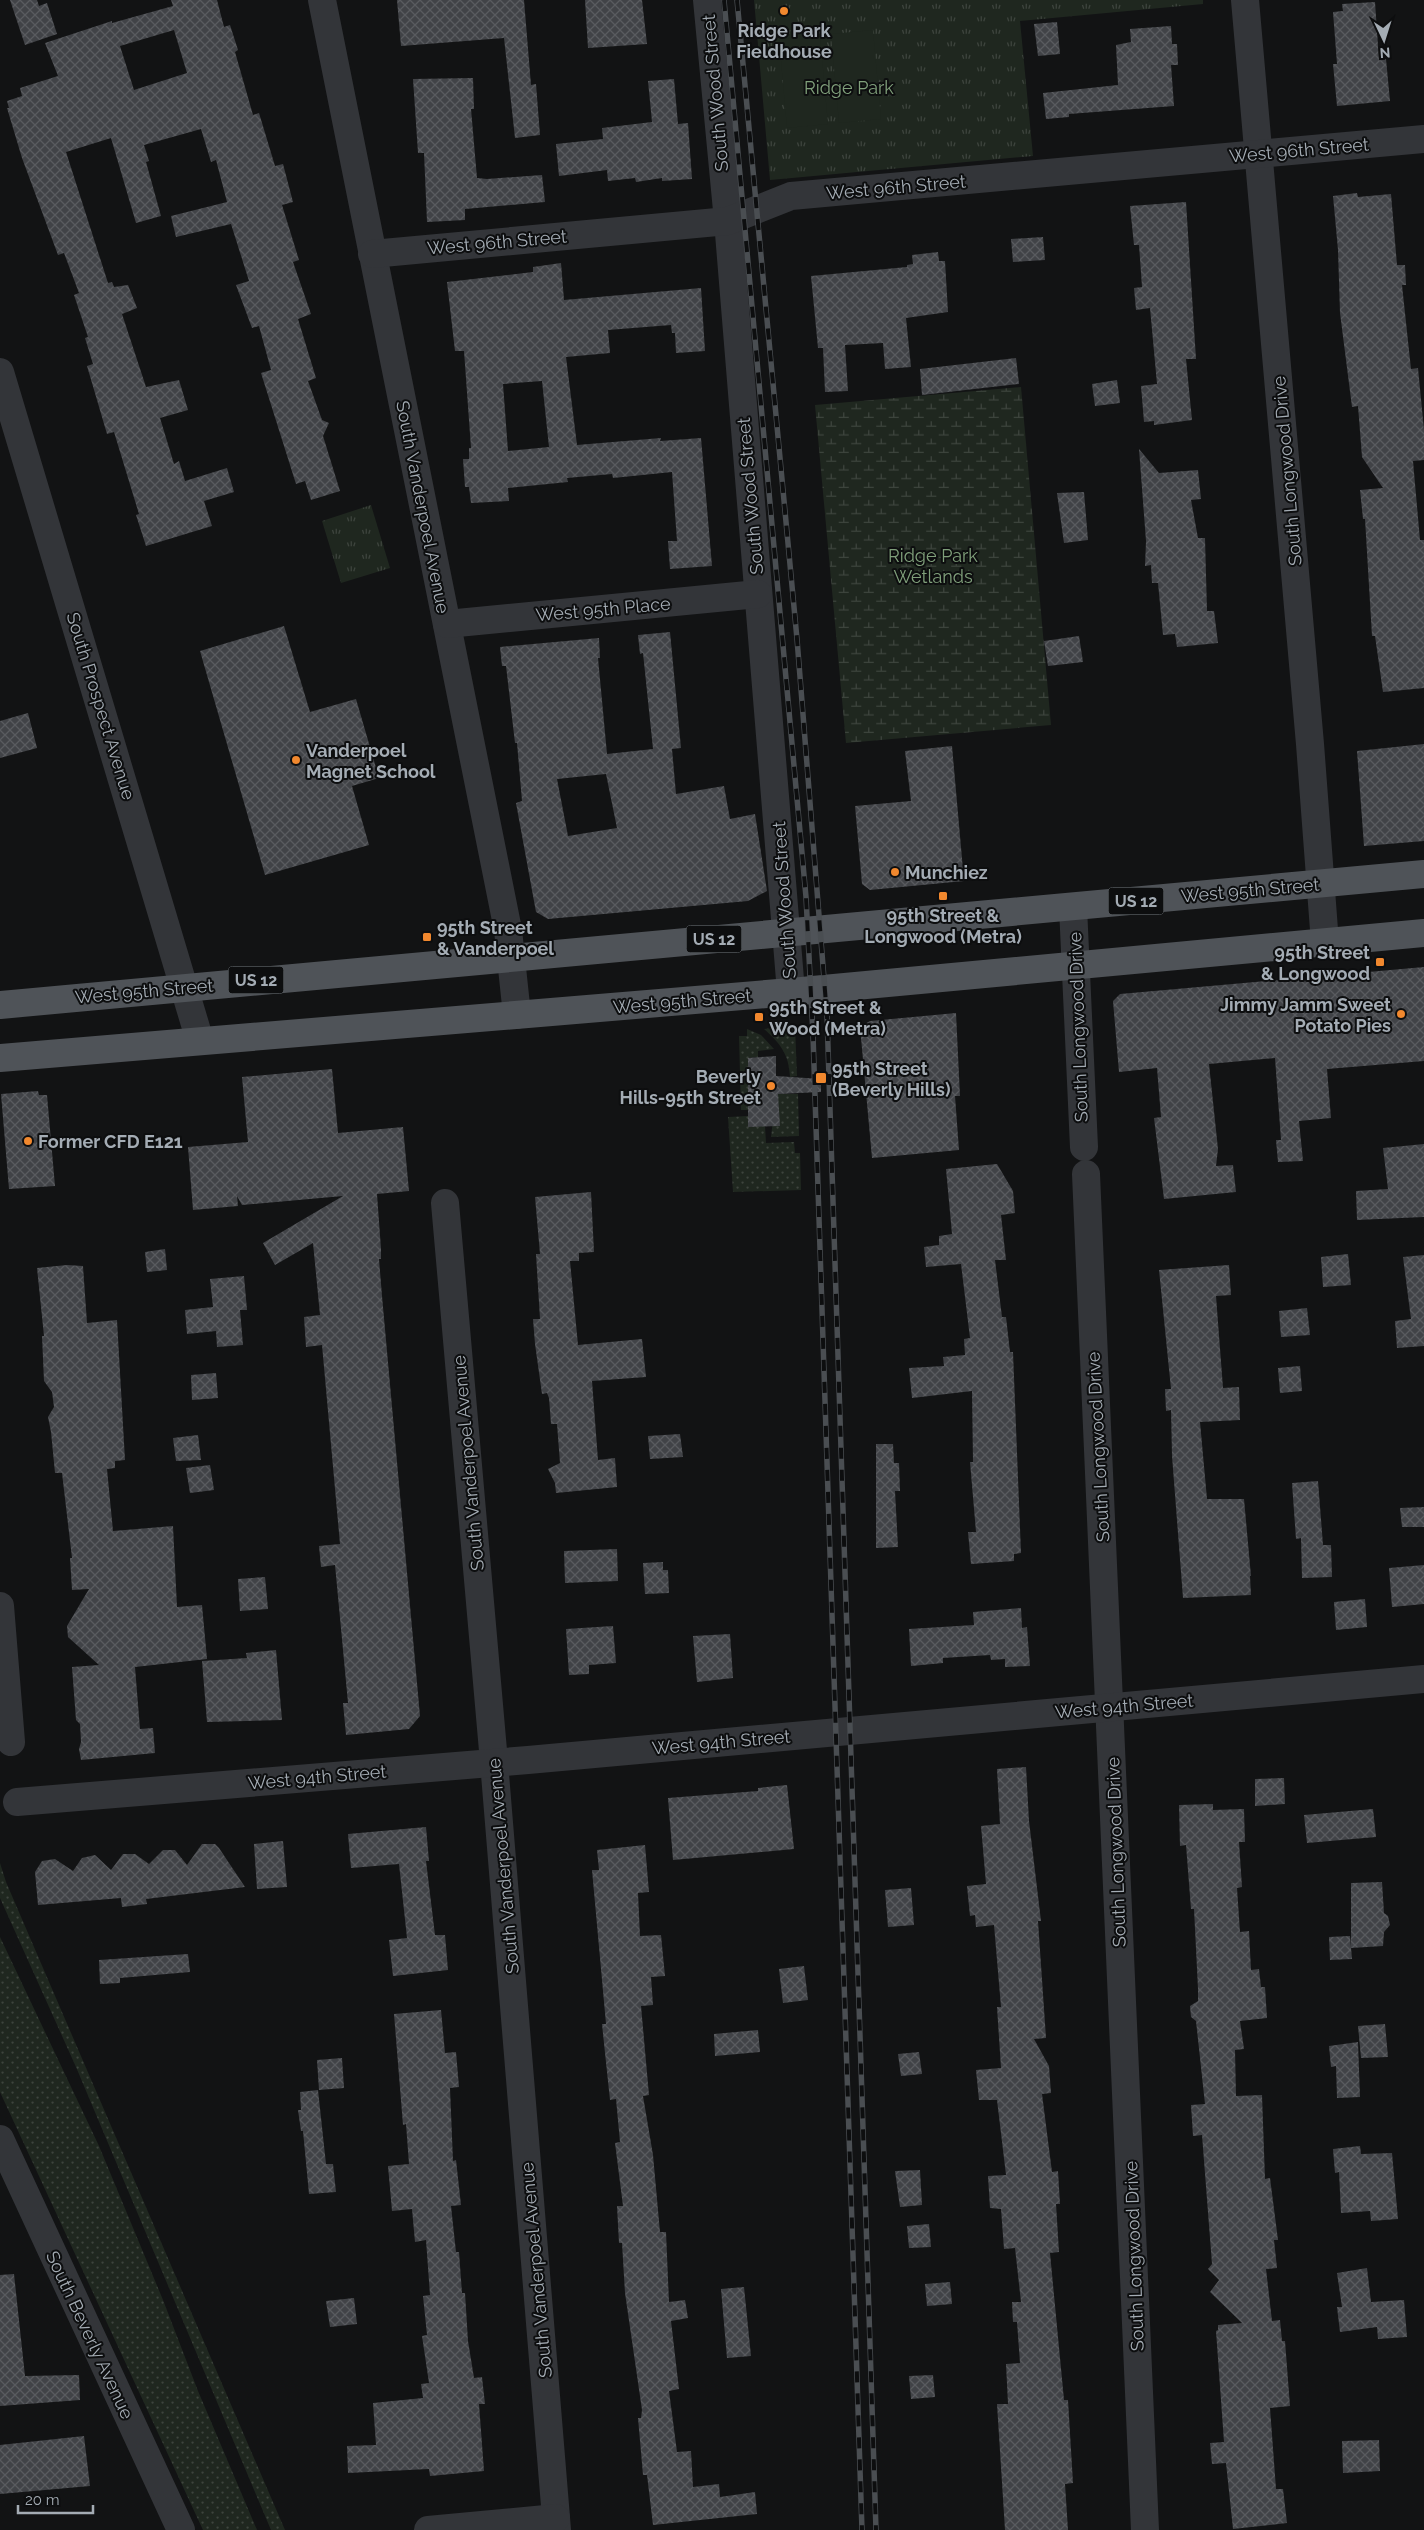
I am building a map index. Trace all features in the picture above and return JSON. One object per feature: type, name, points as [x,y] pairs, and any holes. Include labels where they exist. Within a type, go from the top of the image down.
[{"type":"main road","name":"West 95th Street","points":[[0,1005],[512,956],[788,933],[1424,874]]},
{"type":"main road","name":"West 95th Street","points":[[0,1058],[791,992],[1424,933]]},
{"type":"street","name":"South Vanderpoel Avenue","points":[[322,0],[512,956],[517,1015]]},
{"type":"street","name":"South Wood Street","points":[[706,0],[728,221],[788,933],[791,992]]},
{"type":"street","name":"South Longwood Drive","points":[[1245,0],[1310,744],[1325,943]]},
{"type":"street","name":"West 96th Street","points":[[372,254],[728,221],[791,196],[1424,139]]},
{"type":"street","name":"South Prospect Avenue","points":[[0,372],[200,1041]]},
{"type":"street","name":"West 95th Place","points":[[447,624],[758,594]]},
{"type":"street","name":"South Longwood Drive","points":[[1073,907],[1084,1147]]},
{"type":"street","name":"South Longwood Drive","points":[[1086,1174],[1145,2530]]},
{"type":"street","name":"South Vanderpoel Avenue","points":[[445,1203],[494,1762],[556,2524]]},
{"type":"street","points":[[0,1606],[11,1742]]},
{"type":"street","name":"West 94th Street","points":[[17,1802],[1424,1680]]},
{"type":"street","name":"South Beverly Avenue","points":[[0,2139],[9,2176],[181,2530]]},
{"type":"street","points":[[428,2530],[556,2524]]},
{"type":"green space","name":"Ridge Park","points":[[754,0],[1203,0],[1203,4],[1020,21],[1033,156],[770,180]]},
{"type":"green space","points":[[873,30],[881,119],[839,123],[831,34]]},
{"type":"green space","points":[[820,35],[828,124],[787,128],[779,39]]},
{"type":"green space","name":"Ridge Park Wetlands","points":[[1021,387],[1051,725],[846,743],[815,405]]},
{"type":"green space","points":[[371,505],[390,568],[341,583],[322,521]]},
{"type":"green space","points":[[795,1026],[797,1076],[790,1077],[786,1055],[775,1039],[764,1029]]},
{"type":"green space","points":[[747,1029],[761,1035],[774,1049],[758,1051],[758,1057],[748,1058],[750,1099],[747,1099],[748,1110],[741,1110],[739,1036],[747,1036]]},
{"type":"green space","points":[[776,1094],[798,1094],[799,1136],[771,1137]]},
{"type":"green space","points":[[748,1116],[748,1127],[765,1126],[766,1143],[794,1142],[795,1153],[800,1153],[801,1190],[733,1192],[728,1117]]},
{"type":"green space","points":[[0,1863],[6,1882],[285,2530],[271,2530],[76,2067],[0,1898]]},
{"type":"green space","points":[[0,1937],[99,2146],[163,2300],[198,2391],[257,2530],[203,2530],[0,2092]]},
{"type":"building","points":[[10,0],[37,0],[39,6],[47,3],[57,34],[25,45]]},
{"type":"building","points":[[171,0],[217,0],[224,27],[230,25],[238,50],[235,52],[253,115],[259,113],[275,166],[283,164],[293,202],[282,205],[299,260],[293,262],[311,314],[298,319],[316,378],[308,381],[322,420],[329,423],[323,436],[340,491],[311,500],[305,481],[296,484],[261,373],[271,370],[259,326],[252,328],[236,285],[249,281],[231,224],[176,237],[171,216],[227,202],[216,160],[211,162],[201,129],[144,145],[149,161],[146,162],[161,216],[136,223],[111,138],[66,152],[108,283],[112,282],[114,287],[128,285],[137,308],[122,314],[146,387],[179,380],[188,410],[160,418],[174,464],[179,461],[185,481],[227,468],[234,492],[204,501],[212,526],[146,546],[136,515],[139,514],[114,432],[107,434],[87,366],[93,364],[85,338],[88,337],[74,295],[79,293],[64,253],[58,255],[22,158],[7,108],[9,108],[7,101],[22,96],[20,88],[58,76],[45,43],[112,21],[112,23],[173,6]],"holes":[[[174,30],[187,73],[134,90],[120,46]]]},
{"type":"building","points":[[397,0],[524,0],[531,85],[536,84],[540,135],[515,138],[504,38],[401,46]]},
{"type":"building","points":[[585,0],[642,0],[647,44],[588,48]]},
{"type":"building","points":[[1375,2],[1379,60],[1386,59],[1390,101],[1337,106],[1333,64],[1337,64],[1333,12],[1343,11],[1342,4]]},
{"type":"building","points":[[1057,22],[1060,54],[1038,56],[1034,24]]},
{"type":"building","points":[[1171,26],[1172,44],[1177,44],[1178,65],[1171,65],[1174,106],[1069,114],[1069,117],[1046,119],[1043,93],[1118,85],[1116,45],[1131,42],[1130,29]]},
{"type":"building","points":[[473,78],[474,109],[471,109],[477,178],[542,175],[545,202],[465,209],[465,220],[427,222],[424,153],[418,153],[413,79]]},
{"type":"building","points":[[674,79],[678,124],[688,123],[692,179],[662,181],[662,178],[636,182],[635,178],[608,181],[607,170],[559,176],[556,144],[603,139],[602,128],[652,122],[648,81]]},
{"type":"building","points":[[1357,193],[1358,197],[1391,194],[1397,265],[1405,265],[1406,285],[1402,285],[1411,369],[1418,368],[1424,430],[1424,460],[1413,461],[1420,540],[1424,540],[1424,688],[1383,692],[1375,636],[1372,636],[1365,519],[1363,519],[1360,490],[1383,488],[1362,457],[1358,406],[1352,407],[1340,313],[1338,250],[1333,196]]},
{"type":"building","points":[[1186,202],[1196,359],[1186,359],[1192,420],[1154,425],[1154,421],[1144,422],[1141,386],[1157,384],[1150,308],[1136,310],[1134,288],[1142,287],[1139,245],[1134,245],[1130,206]]},
{"type":"building","points":[[1043,237],[1045,260],[1013,262],[1011,239]]},
{"type":"building","points":[[938,252],[939,261],[945,261],[948,312],[906,318],[911,367],[885,369],[883,343],[845,345],[848,391],[825,392],[823,348],[818,348],[811,276],[907,267],[907,265],[913,264],[912,255]]},
{"type":"building","points":[[561,263],[564,300],[701,288],[705,351],[676,353],[675,333],[672,333],[671,325],[608,330],[610,353],[566,357],[577,445],[661,438],[660,441],[701,438],[712,566],[670,569],[668,541],[677,541],[672,472],[613,478],[612,474],[567,478],[568,482],[508,488],[509,501],[471,503],[469,487],[465,487],[463,459],[469,459],[469,448],[471,448],[464,351],[455,351],[447,282],[533,272],[533,267]],"holes":[[[542,381],[549,447],[508,451],[503,384]]]},
{"type":"building","points":[[1016,358],[1019,384],[922,395],[920,369]]},
{"type":"building","points":[[1117,380],[1120,403],[1095,406],[1092,384]]},
{"type":"building","points":[[1139,449],[1159,473],[1198,470],[1201,499],[1191,500],[1198,538],[1205,538],[1207,611],[1214,611],[1218,643],[1177,647],[1175,634],[1163,635],[1158,583],[1152,583],[1151,565],[1145,566],[1146,541]]},
{"type":"building","points":[[1084,492],[1088,540],[1064,543],[1057,493]]},
{"type":"building","points":[[284,626],[310,712],[356,699],[379,778],[352,786],[369,845],[265,875],[200,651]]},
{"type":"building","points":[[670,632],[681,748],[672,749],[676,794],[724,786],[730,819],[755,814],[767,891],[748,901],[548,919],[536,912],[516,803],[522,801],[517,743],[515,743],[506,666],[502,666],[500,647],[599,638],[600,658],[598,658],[607,754],[653,749],[643,653],[640,654],[638,635]],"holes":[[[606,774],[617,828],[568,836],[557,779]]]},
{"type":"building","points":[[1079,636],[1083,662],[1048,666],[1044,641]]},
{"type":"building","points":[[28,713],[37,748],[0,758],[0,721]]},
{"type":"building","points":[[1424,744],[1424,841],[1364,846],[1357,751]]},
{"type":"building","points":[[952,746],[964,881],[870,890],[862,884],[855,806],[911,801],[905,751]]},
{"type":"building","points":[[1424,967],[1424,1061],[1327,1069],[1331,1118],[1299,1121],[1303,1161],[1278,1162],[1276,1140],[1281,1140],[1275,1058],[1209,1064],[1218,1149],[1216,1166],[1233,1165],[1236,1192],[1164,1199],[1154,1118],[1161,1117],[1157,1068],[1119,1072],[1113,1001],[1120,994]]},
{"type":"building","points":[[956,1013],[960,1096],[955,1096],[959,1150],[872,1158],[860,1027],[870,1021]]},
{"type":"building","name":"Beverly Hills-95th Street","points":[[776,1056],[776,1076],[821,1079],[821,1092],[778,1094],[780,1126],[748,1127],[748,1058]]},
{"type":"building","points":[[332,1069],[338,1133],[403,1127],[409,1191],[377,1194],[382,1296],[420,1716],[409,1729],[346,1735],[343,1703],[348,1703],[335,1565],[321,1567],[319,1546],[340,1544],[322,1345],[306,1347],[304,1317],[320,1315],[313,1243],[275,1265],[263,1243],[343,1196],[242,1205],[237,1196],[238,1206],[193,1210],[188,1147],[248,1142],[242,1077]]},
{"type":"building","name":"Former CFD E121","points":[[38,1091],[39,1095],[47,1095],[55,1186],[9,1189],[1,1094]]},
{"type":"building","points":[[1424,1144],[1424,1217],[1357,1220],[1356,1191],[1388,1189],[1383,1148]]},
{"type":"building","points":[[997,1164],[1013,1191],[1015,1213],[1001,1215],[1006,1260],[995,1260],[1002,1317],[1006,1317],[1010,1352],[1013,1352],[1021,1553],[1014,1554],[1014,1561],[971,1564],[968,1532],[976,1532],[970,1462],[973,1462],[972,1391],[912,1398],[909,1368],[944,1366],[943,1357],[965,1355],[964,1339],[970,1338],[961,1264],[926,1267],[924,1247],[939,1245],[939,1236],[952,1234],[946,1169]]},
{"type":"building","points":[[591,1192],[594,1252],[579,1253],[579,1261],[570,1261],[578,1345],[642,1339],[646,1377],[592,1381],[598,1460],[615,1458],[617,1487],[556,1493],[555,1483],[548,1469],[560,1463],[557,1424],[551,1424],[549,1398],[547,1393],[542,1394],[533,1319],[540,1319],[536,1254],[540,1254],[535,1197]]},
{"type":"building","points":[[165,1249],[167,1270],[147,1272],[145,1252]]},
{"type":"building","points":[[1348,1254],[1351,1285],[1323,1287],[1321,1257]]},
{"type":"building","points":[[1424,1255],[1424,1346],[1397,1348],[1395,1321],[1411,1319],[1403,1257]]},
{"type":"building","points":[[67,1265],[83,1266],[87,1323],[117,1320],[125,1460],[115,1461],[115,1468],[107,1469],[113,1531],[173,1526],[177,1607],[202,1605],[207,1659],[135,1667],[140,1729],[153,1728],[155,1753],[81,1760],[79,1749],[81,1742],[80,1724],[76,1720],[72,1667],[99,1665],[68,1637],[67,1626],[89,1589],[72,1590],[70,1558],[72,1558],[62,1473],[55,1473],[48,1417],[54,1407],[52,1392],[44,1381],[42,1336],[44,1336],[37,1268]]},
{"type":"building","points":[[1229,1265],[1231,1295],[1216,1296],[1223,1388],[1239,1387],[1240,1420],[1200,1422],[1207,1499],[1244,1499],[1251,1595],[1183,1598],[1172,1456],[1171,1410],[1166,1411],[1165,1389],[1171,1389],[1159,1270]]},
{"type":"building","points":[[244,1276],[247,1310],[240,1310],[243,1345],[217,1347],[216,1331],[187,1334],[185,1310],[213,1307],[210,1279]]},
{"type":"building","points":[[1307,1308],[1310,1335],[1281,1337],[1279,1311]]},
{"type":"building","points":[[1300,1366],[1302,1391],[1280,1393],[1278,1368]]},
{"type":"building","points":[[216,1373],[218,1398],[192,1400],[191,1375]]},
{"type":"building","points":[[680,1434],[683,1457],[650,1459],[648,1436]]},
{"type":"building","points":[[198,1435],[201,1460],[176,1461],[173,1438]]},
{"type":"building","points":[[876,1444],[893,1444],[894,1463],[899,1463],[900,1491],[895,1491],[898,1547],[876,1548]]},
{"type":"building","points":[[210,1465],[214,1490],[190,1493],[186,1468]]},
{"type":"building","points":[[1318,1481],[1323,1545],[1331,1545],[1332,1577],[1302,1578],[1301,1538],[1296,1539],[1292,1483]]},
{"type":"building","points":[[1424,1507],[1424,1527],[1402,1527],[1400,1508]]},
{"type":"building","points":[[617,1549],[618,1581],[565,1583],[564,1551]]},
{"type":"building","points":[[663,1562],[663,1570],[668,1570],[669,1593],[645,1594],[643,1563]]},
{"type":"building","points":[[1424,1565],[1424,1604],[1392,1607],[1389,1568]]},
{"type":"building","points":[[265,1577],[268,1609],[240,1611],[238,1579]]},
{"type":"building","points":[[1365,1599],[1367,1627],[1336,1630],[1334,1602]]},
{"type":"building","points":[[1021,1608],[1022,1628],[1027,1627],[1030,1666],[1005,1667],[1005,1659],[991,1660],[990,1655],[943,1658],[943,1663],[911,1666],[909,1629],[974,1625],[973,1612]]},
{"type":"building","points":[[613,1626],[616,1663],[589,1665],[589,1674],[569,1675],[566,1629]]},
{"type":"building","points":[[730,1634],[733,1678],[697,1682],[693,1636]]},
{"type":"building","points":[[276,1650],[282,1720],[207,1722],[202,1661],[247,1658],[246,1653]]},
{"type":"building","points":[[1026,1767],[1029,1821],[1041,1921],[1038,1921],[1046,2038],[1034,2039],[1049,2066],[1051,2093],[1042,2094],[1052,2172],[1058,2171],[1060,2204],[1056,2204],[1059,2252],[1050,2253],[1064,2400],[1068,2400],[1073,2483],[1065,2484],[1068,2530],[1005,2530],[997,2404],[1008,2404],[1006,2364],[1020,2363],[1017,2322],[1013,2322],[1012,2302],[1021,2302],[1015,2248],[1004,2249],[1001,2209],[990,2208],[988,2176],[1006,2175],[997,2100],[979,2100],[976,2070],[1001,2068],[997,2007],[1001,2007],[994,1925],[976,1927],[975,1915],[970,1916],[967,1886],[986,1884],[981,1826],[1000,1824],[997,1769]]},
{"type":"building","points":[[1284,1778],[1285,1804],[1255,1806],[1255,1779]]},
{"type":"building","points":[[787,1785],[794,1849],[673,1860],[668,1798],[758,1791],[758,1788]]},
{"type":"building","points":[[1213,1804],[1213,1810],[1244,1809],[1245,1842],[1239,1842],[1242,1887],[1237,1888],[1240,1932],[1249,1931],[1251,1970],[1259,1969],[1261,1987],[1265,1987],[1267,2018],[1240,2021],[1244,2049],[1235,2050],[1236,2096],[1262,2095],[1265,2179],[1270,2178],[1278,2240],[1274,2240],[1277,2268],[1266,2269],[1272,2321],[1280,2320],[1282,2341],[1285,2341],[1290,2406],[1270,2408],[1276,2489],[1283,2489],[1287,2523],[1233,2529],[1226,2463],[1212,2464],[1210,2443],[1224,2442],[1216,2331],[1218,2330],[1218,2325],[1242,2323],[1210,2292],[1219,2280],[1208,2269],[1212,2264],[1202,2135],[1193,2136],[1191,2105],[1205,2104],[1196,2021],[1191,2017],[1190,2006],[1198,2001],[1194,1909],[1191,1909],[1186,1845],[1180,1846],[1179,1805]]},
{"type":"building","points":[[1373,1809],[1376,1837],[1307,1843],[1304,1815]]},
{"type":"building","points":[[426,1827],[429,1861],[426,1861],[435,1935],[445,1935],[448,1970],[393,1976],[389,1940],[407,1938],[399,1864],[351,1868],[348,1834]]},
{"type":"building","points":[[283,1841],[287,1887],[257,1889],[254,1844]]},
{"type":"building","points":[[202,1844],[215,1844],[219,1848],[245,1887],[146,1899],[147,1904],[122,1907],[121,1898],[38,1905],[35,1872],[42,1861],[55,1859],[73,1871],[82,1858],[95,1855],[111,1870],[123,1854],[135,1854],[149,1864],[163,1850],[175,1850],[187,1865]]},
{"type":"building","points":[[645,1845],[649,1892],[638,1893],[640,1936],[661,1935],[665,1976],[651,1977],[653,2005],[641,2006],[649,2095],[643,2096],[653,2155],[660,2232],[666,2232],[669,2302],[685,2300],[688,2318],[671,2321],[679,2389],[669,2391],[677,2452],[691,2451],[693,2487],[719,2484],[720,2497],[755,2492],[757,2514],[653,2525],[647,2475],[643,2475],[638,2418],[641,2418],[642,2410],[625,2293],[622,2243],[619,2243],[617,2206],[623,2206],[615,2143],[620,2142],[616,2099],[610,2100],[602,2024],[606,2024],[592,1870],[599,1870],[597,1850]]},
{"type":"building","points":[[1382,1882],[1384,1913],[1388,1916],[1390,1925],[1384,1932],[1383,1946],[1351,1948],[1351,1883]]},
{"type":"building","points":[[911,1888],[914,1925],[888,1927],[885,1890]]},
{"type":"building","points":[[1350,1936],[1352,1959],[1330,1960],[1329,1937]]},
{"type":"building","points":[[188,1954],[190,1972],[120,1978],[120,1983],[100,1984],[99,1960]]},
{"type":"building","points":[[804,1966],[808,2000],[783,2003],[779,1969]]},
{"type":"building","points":[[441,2010],[445,2053],[456,2052],[459,2087],[450,2088],[453,2161],[456,2160],[461,2205],[451,2206],[456,2252],[459,2252],[462,2293],[465,2293],[468,2341],[474,2378],[482,2377],[485,2404],[479,2404],[484,2471],[430,2476],[429,2469],[348,2473],[347,2446],[376,2445],[373,2403],[423,2398],[421,2384],[429,2383],[422,2336],[427,2335],[423,2296],[430,2295],[426,2240],[415,2242],[412,2209],[392,2211],[388,2166],[409,2164],[406,2124],[403,2125],[394,2014]]},
{"type":"building","points":[[1385,2024],[1388,2057],[1361,2058],[1358,2026]]},
{"type":"building","points":[[758,2030],[760,2052],[715,2056],[714,2034]]},
{"type":"building","points":[[1358,2042],[1360,2097],[1337,2098],[1336,2066],[1331,2067],[1329,2046]]},
{"type":"building","points":[[919,2052],[922,2074],[901,2076],[898,2054]]},
{"type":"building","points":[[342,2058],[344,2088],[319,2090],[317,2060]]},
{"type":"building","points":[[318,2090],[326,2164],[333,2164],[336,2192],[309,2194],[303,2131],[301,2131],[298,2110],[301,2110],[300,2092]]},
{"type":"building","points":[[1360,2146],[1361,2154],[1392,2153],[1398,2219],[1371,2221],[1370,2211],[1341,2213],[1339,2172],[1335,2173],[1333,2149]]},
{"type":"building","points":[[920,2170],[922,2205],[900,2207],[895,2171]]},
{"type":"building","points":[[929,2224],[931,2247],[909,2248],[907,2226]]},
{"type":"building","points":[[1367,2268],[1371,2302],[1404,2300],[1407,2337],[1378,2339],[1377,2327],[1340,2332],[1337,2307],[1342,2307],[1337,2273]]},
{"type":"building","points":[[14,2274],[25,2376],[79,2375],[80,2400],[0,2406],[0,2275]]},
{"type":"building","points":[[950,2282],[952,2304],[927,2306],[925,2284]]},
{"type":"building","points":[[744,2287],[751,2356],[727,2358],[721,2289]]},
{"type":"building","points":[[354,2298],[357,2324],[330,2327],[326,2301]]},
{"type":"building","points":[[933,2375],[935,2397],[911,2399],[909,2376]]},
{"type":"building","points":[[84,2436],[90,2486],[0,2494],[0,2445]]},
{"type":"building","points":[[1379,2440],[1380,2471],[1343,2473],[1342,2441]]},
{"type":"railway","points":[[724,0],[806,897],[813,1035],[862,2530]]},
{"type":"railway","points":[[737,0],[797,639],[827,1016],[876,2530]]},
{"type":"place","name":"Ridge Park Fieldhouse","points":[[784,11]]},
{"type":"place","name":"Vanderpoel Magnet School","points":[[296,760]]},
{"type":"place","name":"Munchiez","points":[[895,872]]},
{"type":"place","name":"95th Street & Longwood (Metra)","points":[[943,896]]},
{"type":"place","name":"95th Street & Vanderpoel","points":[[427,937]]},
{"type":"place","name":"95th Street & Longwood","points":[[1380,962]]},
{"type":"place","name":"Jimmy Jamm Sweet Potato Pies","points":[[1401,1014]]},
{"type":"place","name":"95th Street & Wood (Metra)","points":[[759,1017]]},
{"type":"place","name":"95th Street (Beverly Hills)","points":[[821,1078]]},
{"type":"place","name":"Beverly Hills-95th Street","points":[[771,1086]]},
{"type":"place","name":"Former CFD E121","points":[[28,1141]]}]
